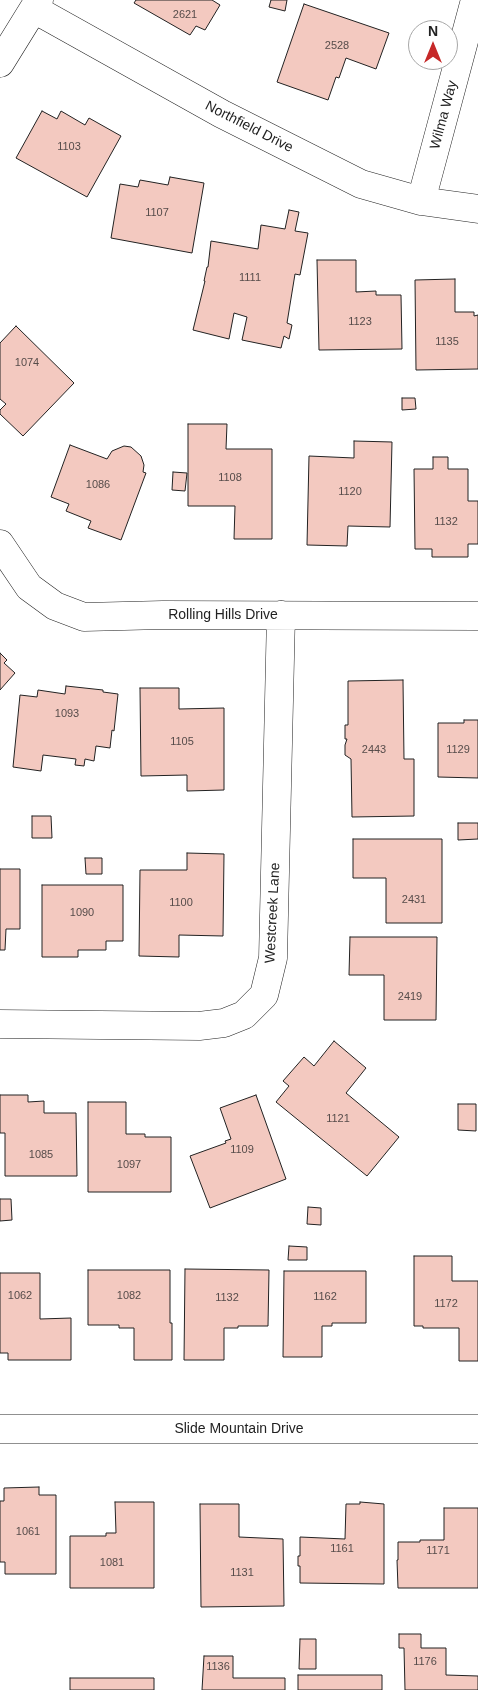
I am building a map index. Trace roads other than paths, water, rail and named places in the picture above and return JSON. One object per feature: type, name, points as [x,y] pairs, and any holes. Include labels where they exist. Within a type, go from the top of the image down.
[{"type":"street","name":"Wilma Way","points":[[421,201],[475,0]]},
{"type":"street","name":"Northfield Drive","points":[[36,4],[222,114],[361,184],[421,201],[478,208]]},
{"type":"street","points":[[0,63],[36,4]]},
{"type":"street","name":"Rolling Hills Drive","points":[[0,544],[29,586],[55,606],[84,617],[478,616]]},
{"type":"street","name":"Westcreek Lane","points":[[0,1024],[199,1026],[224,1023],[244,1015],[264,995],[274,958],[281,615]]},
{"type":"street","name":"Slide Mountain Drive","points":[[0,1429],[478,1429]]}]
